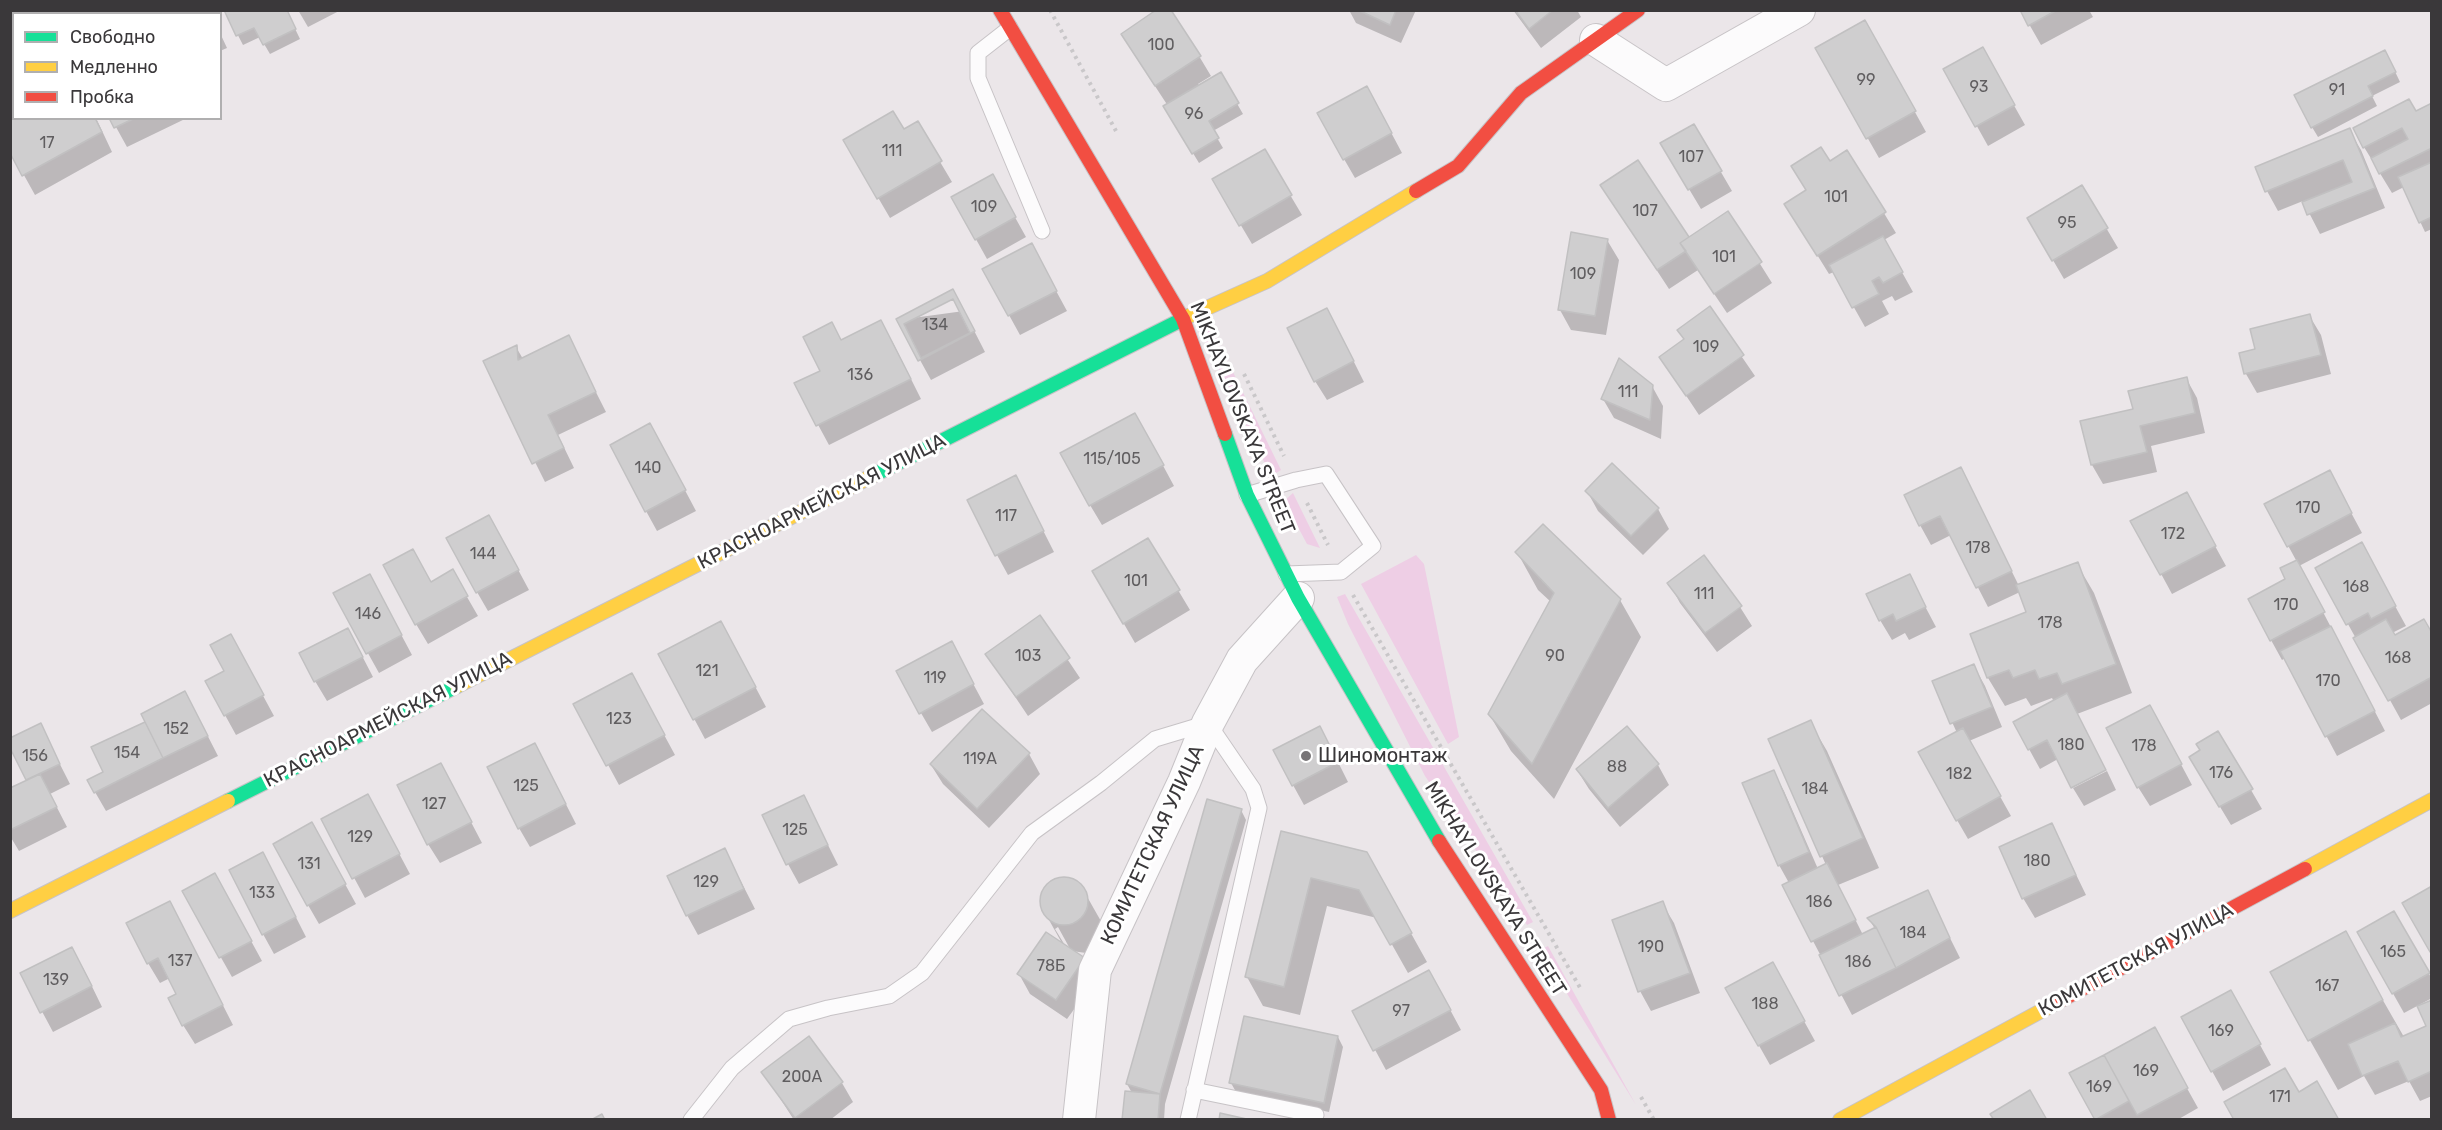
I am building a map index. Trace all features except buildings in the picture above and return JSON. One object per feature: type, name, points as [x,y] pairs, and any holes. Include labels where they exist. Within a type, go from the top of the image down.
[{"type":"street","name":"MIKHAYLOVSKAYA STREET","points":[[1000,10],[1183,319],[1247,495],[1292,586],[1431,829],[1601,1090],[1609,1119]]},
{"type":"street","name":"КРАСНОАРМЕЙСКАЯ УЛИЦА","points":[[10,911],[1183,319],[1267,281],[1458,166],[1521,93],[1638,10]]},
{"type":"street","points":[[1596,40],[1666,85],[1799,10]]},
{"type":"street","name":"КОМИТЕТСКАЯ УЛИЦА","points":[[1079,1119],[1095,970],[1184,782],[1208,723],[1242,660],[1292,586]]},
{"type":"street","name":"КОМИТЕТСКАЯ УЛИЦА","points":[[1840,1119],[2432,800]]},
{"type":"lane","points":[[1010,28],[978,53],[978,78],[1042,231]]},
{"type":"lane","points":[[1247,495],[1296,480],[1326,474],[1373,546],[1341,572],[1292,586]]},
{"type":"lane","points":[[691,1119],[732,1068],[789,1019],[828,1008],[889,996],[922,973],[1032,834],[1101,783],[1155,739],[1208,723],[1252,789],[1259,808],[1188,1119]]},
{"type":"lane","points":[[1194,1090],[1316,1115]]},
{"type":"shaded area","points":[[11,10],[116,10],[114,12],[12,12],[11,67]]},
{"type":"shaded area","points":[[1209,323],[1281,470],[1271,476],[1199,328]]},
{"type":"shaded area","points":[[1293,493],[1320,548],[1307,544],[1284,501]]},
{"type":"shaded area","points":[[1416,555],[1424,564],[1459,737],[1448,744],[1361,584]]},
{"type":"shaded area","points":[[1345,594],[1533,922],[1527,925],[1425,776],[1348,624],[1337,597]]},
{"type":"shaded area","points":[[1548,946],[1636,1105],[1540,950]]},
{"type":"traffic: fast","points":[[874,475],[1189,316]]},
{"type":"traffic: fast","points":[[1225,434],[1247,495],[1298,598],[1439,841]]},
{"type":"traffic: fast","points":[[228,801],[457,686]]},
{"type":"traffic: slow","points":[[1189,316],[1267,281],[1416,191]]},
{"type":"traffic: slow","points":[[457,686],[874,475]]},
{"type":"traffic: slow","points":[[2305,869],[2432,800]]},
{"type":"traffic: slow","points":[[10,911],[228,801]]},
{"type":"traffic: slow","points":[[1840,1120],[2054,1004]]},
{"type":"traffic: jam","points":[[1000,10],[1183,319],[1225,434]]},
{"type":"traffic: jam","points":[[1416,191],[1458,166],[1521,93],[1638,10]]},
{"type":"traffic: jam","points":[[1439,841],[1601,1090],[1609,1120]]},
{"type":"traffic: jam","points":[[2054,1004],[2305,869]]},
{"type":"place","name":"Шиномонтаж","points":[[1306,756]]}]
